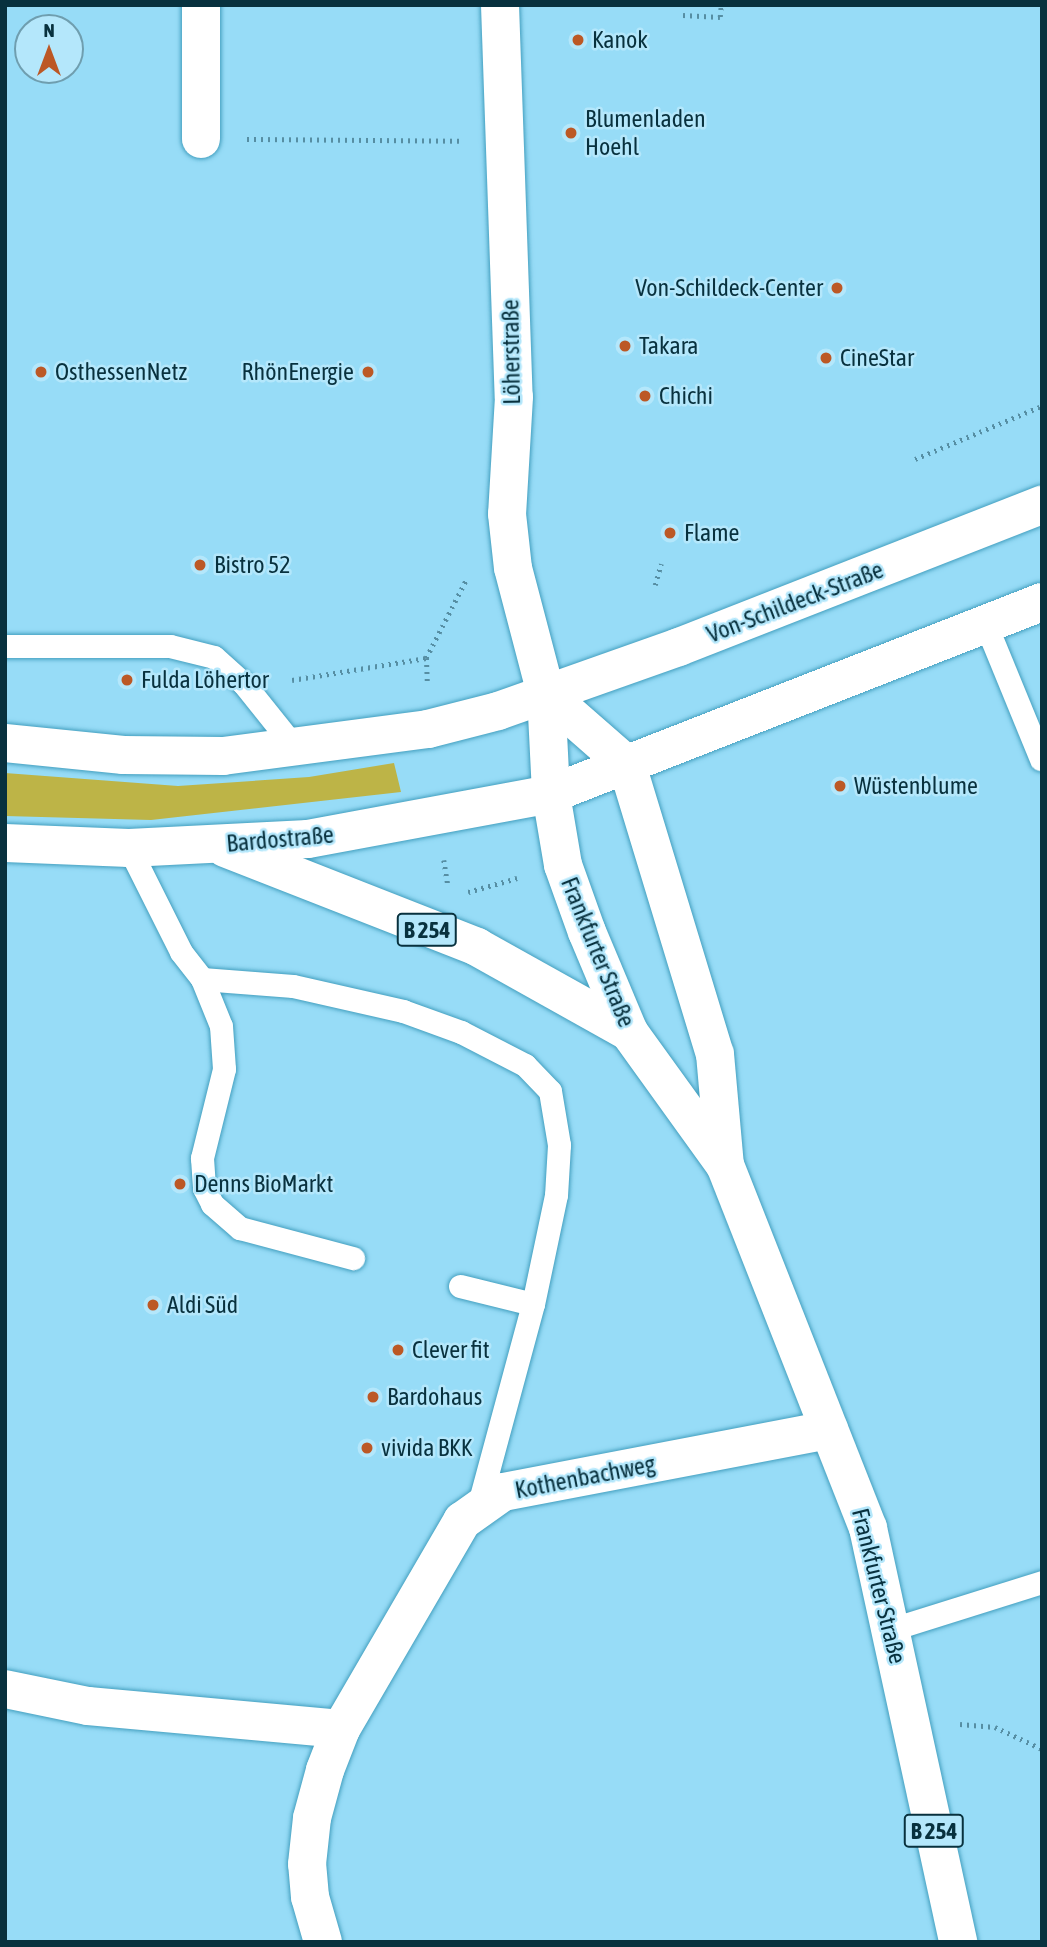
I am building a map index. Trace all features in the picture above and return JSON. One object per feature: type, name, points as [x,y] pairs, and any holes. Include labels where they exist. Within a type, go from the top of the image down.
[{"type":"main road","points":[[201,5],[201,139]]},
{"type":"main road","name":"Löherstraße","points":[[500,5],[514,397],[507,514],[513,568],[546,694],[551,794]]},
{"type":"main road","name":"Von-Schildeck-Straße","points":[[546,694],[705,638],[1042,505]]},
{"type":"main road","points":[[5,743],[124,755],[223,756],[296,749],[428,729],[546,694],[627,765],[1042,602]]},
{"type":"main road","name":"B 254","points":[[551,794],[627,765]]},
{"type":"main road","name":"Frankfurter Straße","points":[[627,765],[716,1054],[724,1165]]},
{"type":"main road","name":"Frankfurter Straße","points":[[551,794],[563,865],[629,1032],[724,1165],[868,1528],[958,1942]]},
{"type":"main road","name":"Bardostraße","points":[[5,843],[129,848],[308,838],[551,794]]},
{"type":"main road","name":"B 254","points":[[217,845],[477,947],[629,1032]]},
{"type":"main road","name":"Kothenbachweg","points":[[323,1942],[310,1897],[307,1864],[312,1818],[341,1729],[440,1552],[461,1521],[503,1492],[830,1430]]},
{"type":"main road","points":[[5,1689],[89,1706],[341,1729]]},
{"type":"lane","points":[[986,625],[1041,759]]},
{"type":"lane","points":[[5,646],[170,646],[214,657],[244,684],[296,749]]},
{"type":"lane","points":[[129,848],[181,952],[202,979],[225,1048],[225,1069],[202,1158],[204,1188],[212,1204],[240,1228],[353,1258]]},
{"type":"lane","points":[[202,979],[348,995],[461,1032],[525,1065],[550,1091],[559,1145],[556,1195],[533,1304],[477,1512]]},
{"type":"lane","points":[[460,1286],[533,1304]]},
{"type":"lane","points":[[892,1629],[1042,1582]]},
{"type":"path","points":[[683,15],[720,18],[721,5]]},
{"type":"path","points":[[201,139],[468,141]]},
{"type":"path","points":[[915,458],[1042,406]]},
{"type":"path","points":[[654,585],[661,564]]},
{"type":"path","points":[[426,681],[426,658],[467,577],[474,576]]},
{"type":"path","points":[[463,893],[528,875]]},
{"type":"path","points":[[995,1727],[1042,1749]]},
{"type":"shaded area","points":[[394,763],[401,792],[151,820],[5,816],[5,773],[178,786],[309,777]]},
{"type":"place","name":"Kanok","points":[[578,40]]},
{"type":"place","name":"Blumenladen Hoehl","points":[[571,133]]},
{"type":"place","name":"Von-Schildeck-Center","points":[[837,288]]},
{"type":"place","name":"Takara","points":[[625,346]]},
{"type":"place","name":"CineStar","points":[[826,358]]},
{"type":"place","name":"OsthessenNetz","points":[[41,372]]},
{"type":"place","name":"RhönEnergie","points":[[368,372]]},
{"type":"place","name":"Chichi","points":[[645,396]]},
{"type":"place","name":"Flame","points":[[670,533]]},
{"type":"place","name":"Bistro 52","points":[[200,565]]},
{"type":"place","name":"Fulda Löhertor","points":[[127,680]]},
{"type":"place","name":"Wüstenblume","points":[[840,786]]},
{"type":"place","name":"Denns BioMarkt","points":[[180,1184]]},
{"type":"place","name":"Aldi Süd","points":[[153,1305]]},
{"type":"place","name":"Clever fit","points":[[398,1350]]},
{"type":"place","name":"Bardohaus","points":[[373,1397]]},
{"type":"place","name":"vivida BKK","points":[[367,1448]]}]
